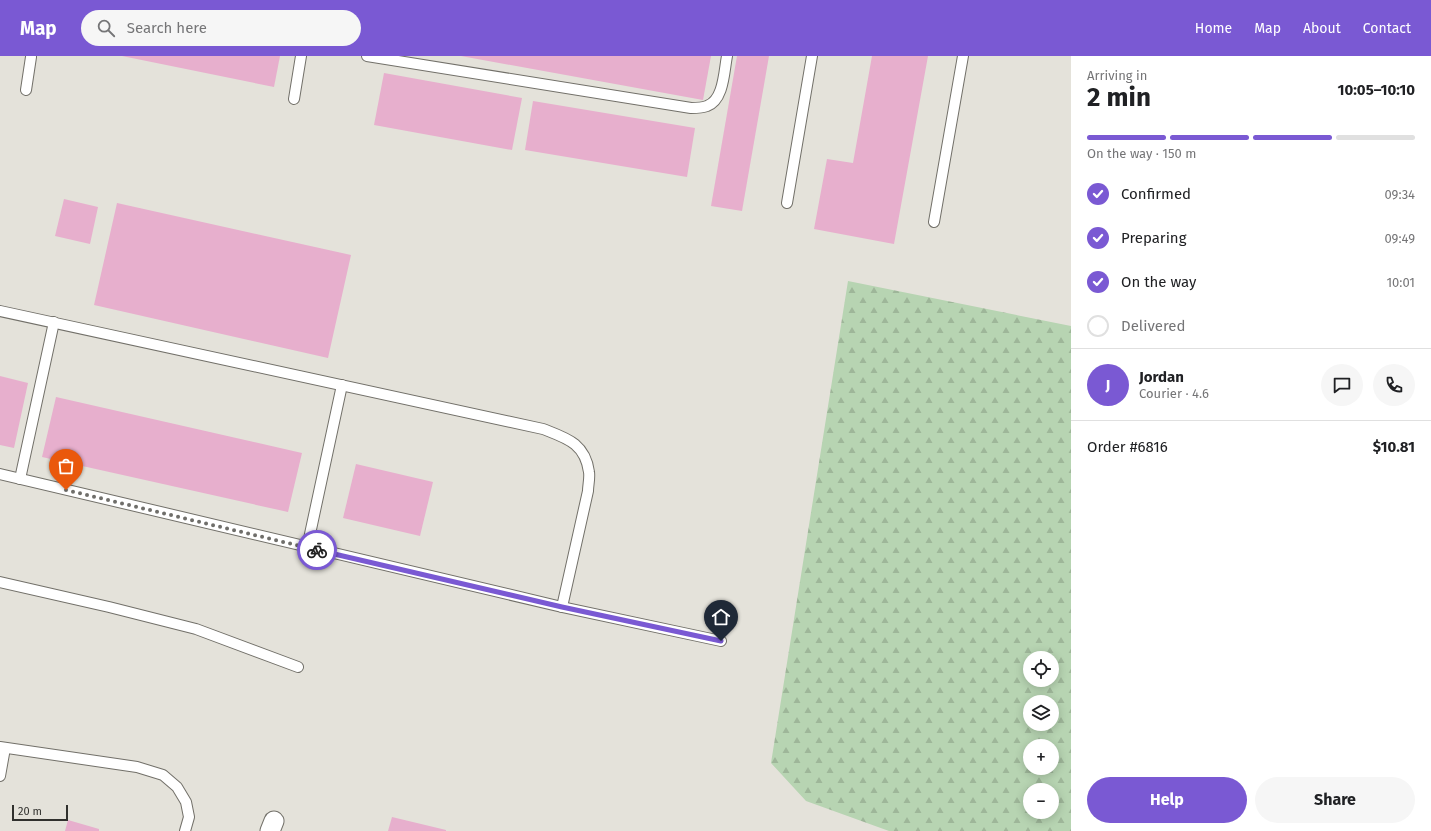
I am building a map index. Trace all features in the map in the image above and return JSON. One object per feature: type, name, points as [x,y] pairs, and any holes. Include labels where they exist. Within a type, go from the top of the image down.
[{"type":"lane","points":[[294,99],[300,56]]},
{"type":"lane","points":[[367,56],[695,108],[712,103],[717,97],[727,56]]},
{"type":"lane","points":[[787,203],[812,56]]},
{"type":"lane","points":[[934,222],[962,56]]},
{"type":"lane","points":[[26,90],[31,57]]},
{"type":"lane","points":[[0,310],[543,429],[569,439],[582,451],[589,472],[588,491],[562,607]]},
{"type":"lane","points":[[20,479],[54,322]]},
{"type":"lane","points":[[307,548],[342,385]]},
{"type":"lane","points":[[0,474],[307,548],[562,607],[721,641]]},
{"type":"lane","points":[[0,582],[109,606],[196,629],[298,667]]},
{"type":"lane","points":[[0,776],[2,748],[137,767],[163,775],[177,787],[186,802],[189,817],[185,831]]},
{"type":"green space","points":[[848,281],[1071,326],[1071,831],[889,831],[806,801],[771,763]]},
{"type":"building","points":[[122,56],[280,56],[274,87]]},
{"type":"building","points":[[461,56],[711,56],[703,100]]},
{"type":"building","points":[[737,56],[769,56],[742,211],[711,206]]},
{"type":"building","points":[[872,56],[928,56],[894,244],[814,229],[827,159],[853,163]]},
{"type":"building","points":[[384,73],[522,98],[512,150],[374,125]]},
{"type":"building","points":[[533,101],[695,128],[687,177],[525,150]]},
{"type":"building","points":[[64,199],[98,207],[90,244],[55,236]]},
{"type":"building","points":[[117,203],[351,255],[328,358],[94,305]]},
{"type":"building","points":[[0,376],[28,383],[14,448],[0,445]]},
{"type":"building","points":[[56,397],[302,453],[288,512],[42,457]]},
{"type":"building","points":[[356,464],[433,482],[420,536],[343,518]]},
{"type":"building","points":[[392,817],[446,830],[446,831],[388,831]]},
{"type":"building","points":[[68,820],[99,829],[99,831],[65,831]]},
{"type":"way so far","points":[[66,490],[317,550]]},
{"type":"route","points":[[317,550],[562,607],[721,641]]}]
